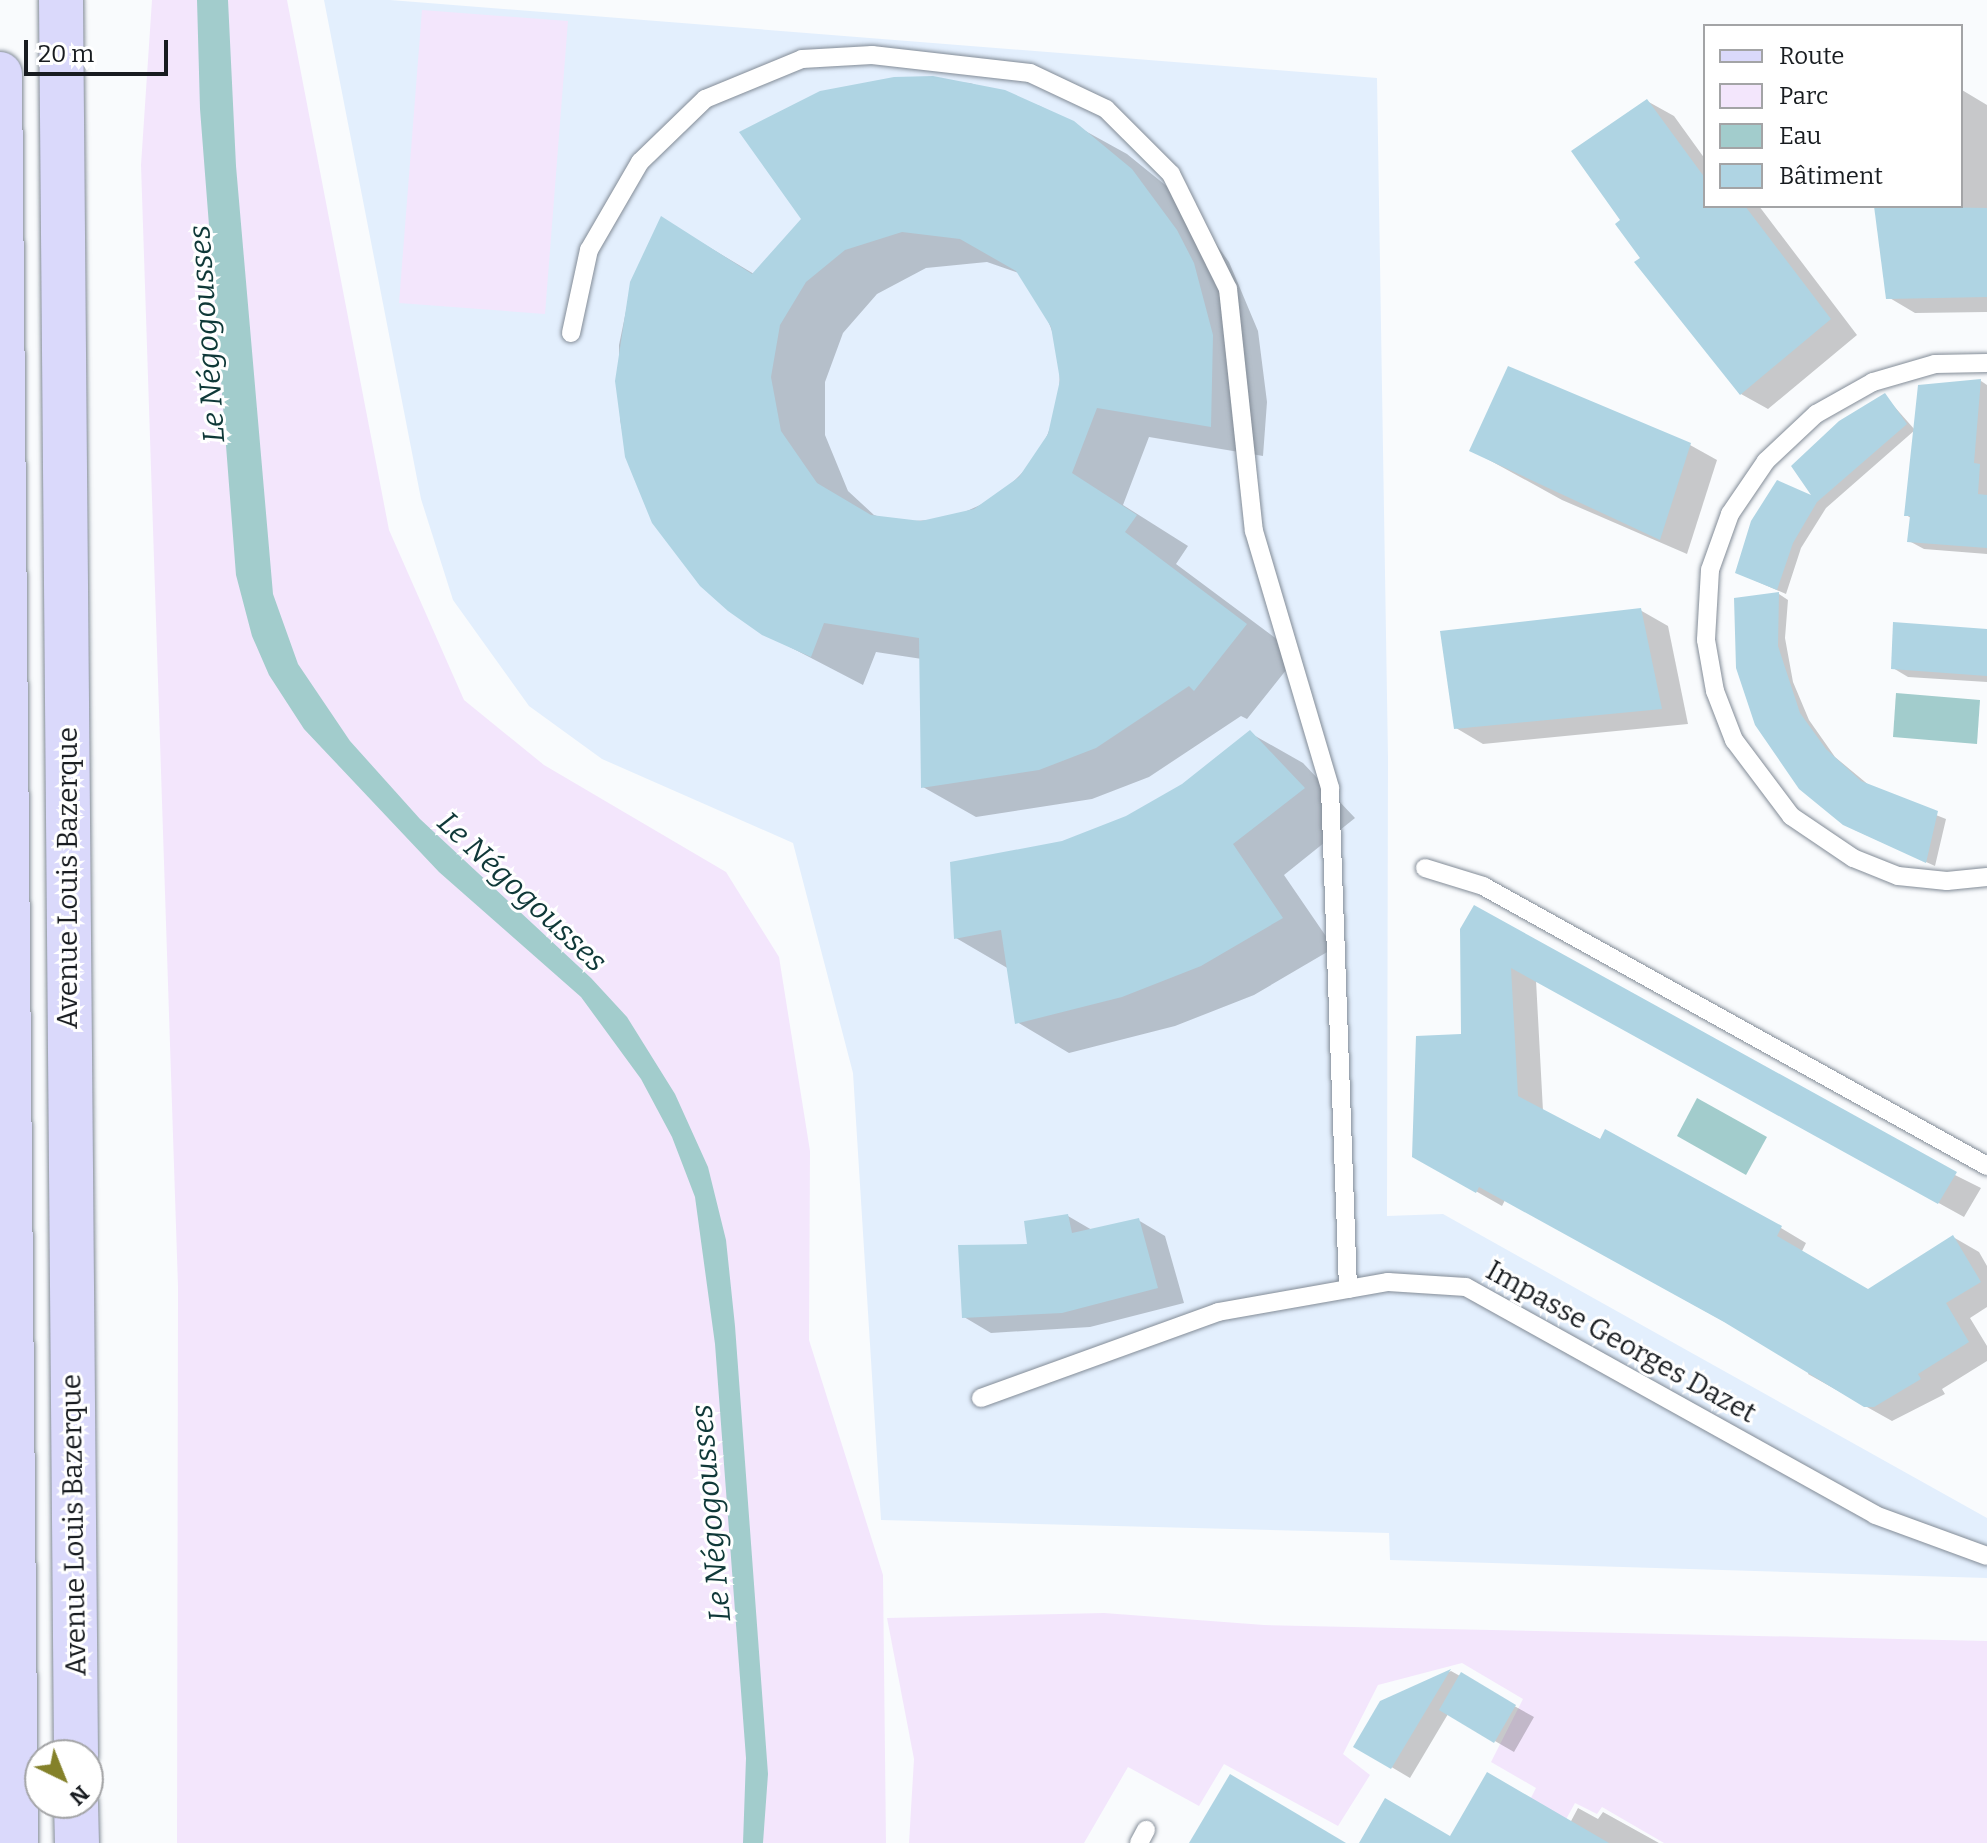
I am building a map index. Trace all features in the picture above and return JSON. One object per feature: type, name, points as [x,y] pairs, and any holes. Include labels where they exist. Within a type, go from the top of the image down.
[{"type":"main road","name":"Avenue Louis Bazerque","points":[[61,0],[76,1739]]},
{"type":"main road","points":[[0,74],[16,1843]]},
{"type":"main road","points":[[76,1819],[77,1843]]},
{"type":"lane","points":[[571,333],[589,250],[640,162],[705,99],[802,59],[872,55],[1030,73],[1106,109],[1171,174],[1228,289],[1254,531],[1330,788],[1348,1289]]},
{"type":"lane","points":[[1987,363],[1935,364],[1873,382],[1816,414],[1766,461],[1730,514],[1710,570],[1706,640],[1715,691],[1734,740],[1791,816],[1853,858],[1898,876],[1947,881],[1987,877]]},
{"type":"lane","points":[[1425,868],[1483,886],[1987,1166]]},
{"type":"lane","name":"Impasse Georges Dazet","points":[[981,1398],[1218,1312],[1388,1282],[1466,1287],[1875,1515],[1987,1556]]},
{"type":"shaded area","points":[[324,0],[390,0],[1377,78],[1388,758],[1387,1216],[1443,1214],[1987,1518],[1987,1578],[1390,1560],[1389,1533],[881,1520],[853,1073],[793,843],[602,759],[529,706],[453,600],[421,499]]},
{"type":"green space","points":[[152,0],[287,0],[389,530],[464,700],[544,765],[726,872],[779,957],[810,1151],[809,1340],[883,1575],[886,1843],[177,1843],[178,1287],[141,165]]},
{"type":"green space","points":[[422,10],[568,21],[545,314],[399,303]]},
{"type":"green space","points":[[1104,1613],[1264,1625],[1987,1641],[1987,1843],[1664,1843],[1602,1807],[1597,1814],[1575,1803],[1558,1834],[1508,1843],[1536,1788],[1491,1762],[1523,1699],[1462,1663],[1378,1685],[1343,1754],[1370,1775],[1338,1826],[1224,1764],[1199,1806],[1128,1767],[1084,1843],[909,1843],[914,1759],[887,1618]]},
{"type":"water","points":[[197,0],[228,0],[236,166],[273,594],[298,664],[350,741],[420,819],[591,978],[627,1017],[675,1094],[708,1167],[726,1240],[735,1326],[768,1774],[763,1843],[743,1843],[746,1758],[715,1344],[695,1197],[672,1137],[641,1079],[581,997],[439,872],[304,729],[269,675],[252,636],[236,575],[200,109]]},
{"type":"water","points":[[1896,693],[1980,700],[1977,744],[1893,737]]},
{"type":"water","points":[[1697,1098],[1767,1137],[1746,1175],[1677,1136]]},
{"type":"building","points":[[933,76],[1005,90],[1074,121],[1132,169],[1177,230],[1194,263],[1213,335],[1211,427],[1097,408],[1072,473],[1137,515],[1125,532],[1247,624],[1194,691],[1189,686],[1096,748],[1039,770],[921,788],[919,638],[824,623],[811,657],[762,635],[728,611],[700,586],[652,523],[625,457],[615,381],[630,282],[661,216],[752,274],[801,219],[739,132],[820,91],[894,77]],"holes":[[[902,232],[960,239],[1016,271],[1051,327],[1060,380],[1048,434],[1019,477],[974,509],[921,521],[871,515],[817,483],[781,431],[771,377],[780,325],[806,282],[845,250]]]},
{"type":"building","points":[[1647,99],[1703,175],[1703,208],[1747,208],[1831,319],[1740,395],[1634,262],[1640,258],[1615,224],[1620,220],[1571,151]]},
{"type":"building","points":[[1874,208],[1987,208],[1987,297],[1886,299]]},
{"type":"building","points":[[1508,366],[1691,443],[1660,540],[1469,451]]},
{"type":"building","points":[[1981,379],[1974,463],[1980,464],[1978,494],[1987,495],[1987,548],[1907,542],[1910,516],[1904,516],[1918,385]]},
{"type":"building","points":[[1885,393],[1907,424],[1817,502],[1793,543],[1777,590],[1735,573],[1751,521],[1777,480],[1811,495],[1791,466],[1839,421]]},
{"type":"building","points":[[1779,592],[1778,646],[1800,713],[1826,749],[1861,781],[1938,811],[1926,863],[1843,825],[1799,789],[1755,725],[1736,668],[1734,598]]},
{"type":"building","points":[[1641,608],[1662,709],[1454,729],[1440,631]]},
{"type":"building","points":[[1893,622],[1987,629],[1987,676],[1891,669]]},
{"type":"building","points":[[1250,730],[1305,788],[1233,844],[1283,918],[1201,966],[1122,997],[1015,1024],[1001,930],[954,939],[950,862],[1062,841],[1126,816],[1182,784]]},
{"type":"building","points":[[1474,905],[1957,1172],[1938,1204],[1511,968],[1518,1096],[1600,1139],[1605,1129],[1782,1226],[1777,1236],[1868,1289],[1953,1235],[1981,1282],[1946,1303],[1969,1342],[1918,1374],[1921,1379],[1874,1407],[1864,1407],[1724,1322],[1479,1187],[1476,1193],[1412,1157],[1416,1036],[1461,1034],[1460,929]]},
{"type":"building","points":[[1068,1214],[1072,1233],[1139,1218],[1158,1288],[1062,1313],[962,1318],[958,1245],[1027,1244],[1024,1221]]},
{"type":"building","points":[[1451,1669],[1391,1769],[1353,1747],[1380,1701]]},
{"type":"building","points":[[1461,1672],[1516,1705],[1494,1743],[1439,1710]]},
{"type":"building","points":[[1487,1772],[1609,1843],[1359,1843],[1385,1798],[1450,1836]]},
{"type":"building","points":[[1230,1774],[1346,1843],[1189,1843]]},
{"type":"water label","name":"Le Négogousses","points":[[207,334]]},
{"type":"water label","name":"Le Négogousses","points":[[522,892]]},
{"type":"water label","name":"Le Négogousses","points":[[711,1513]]}]
